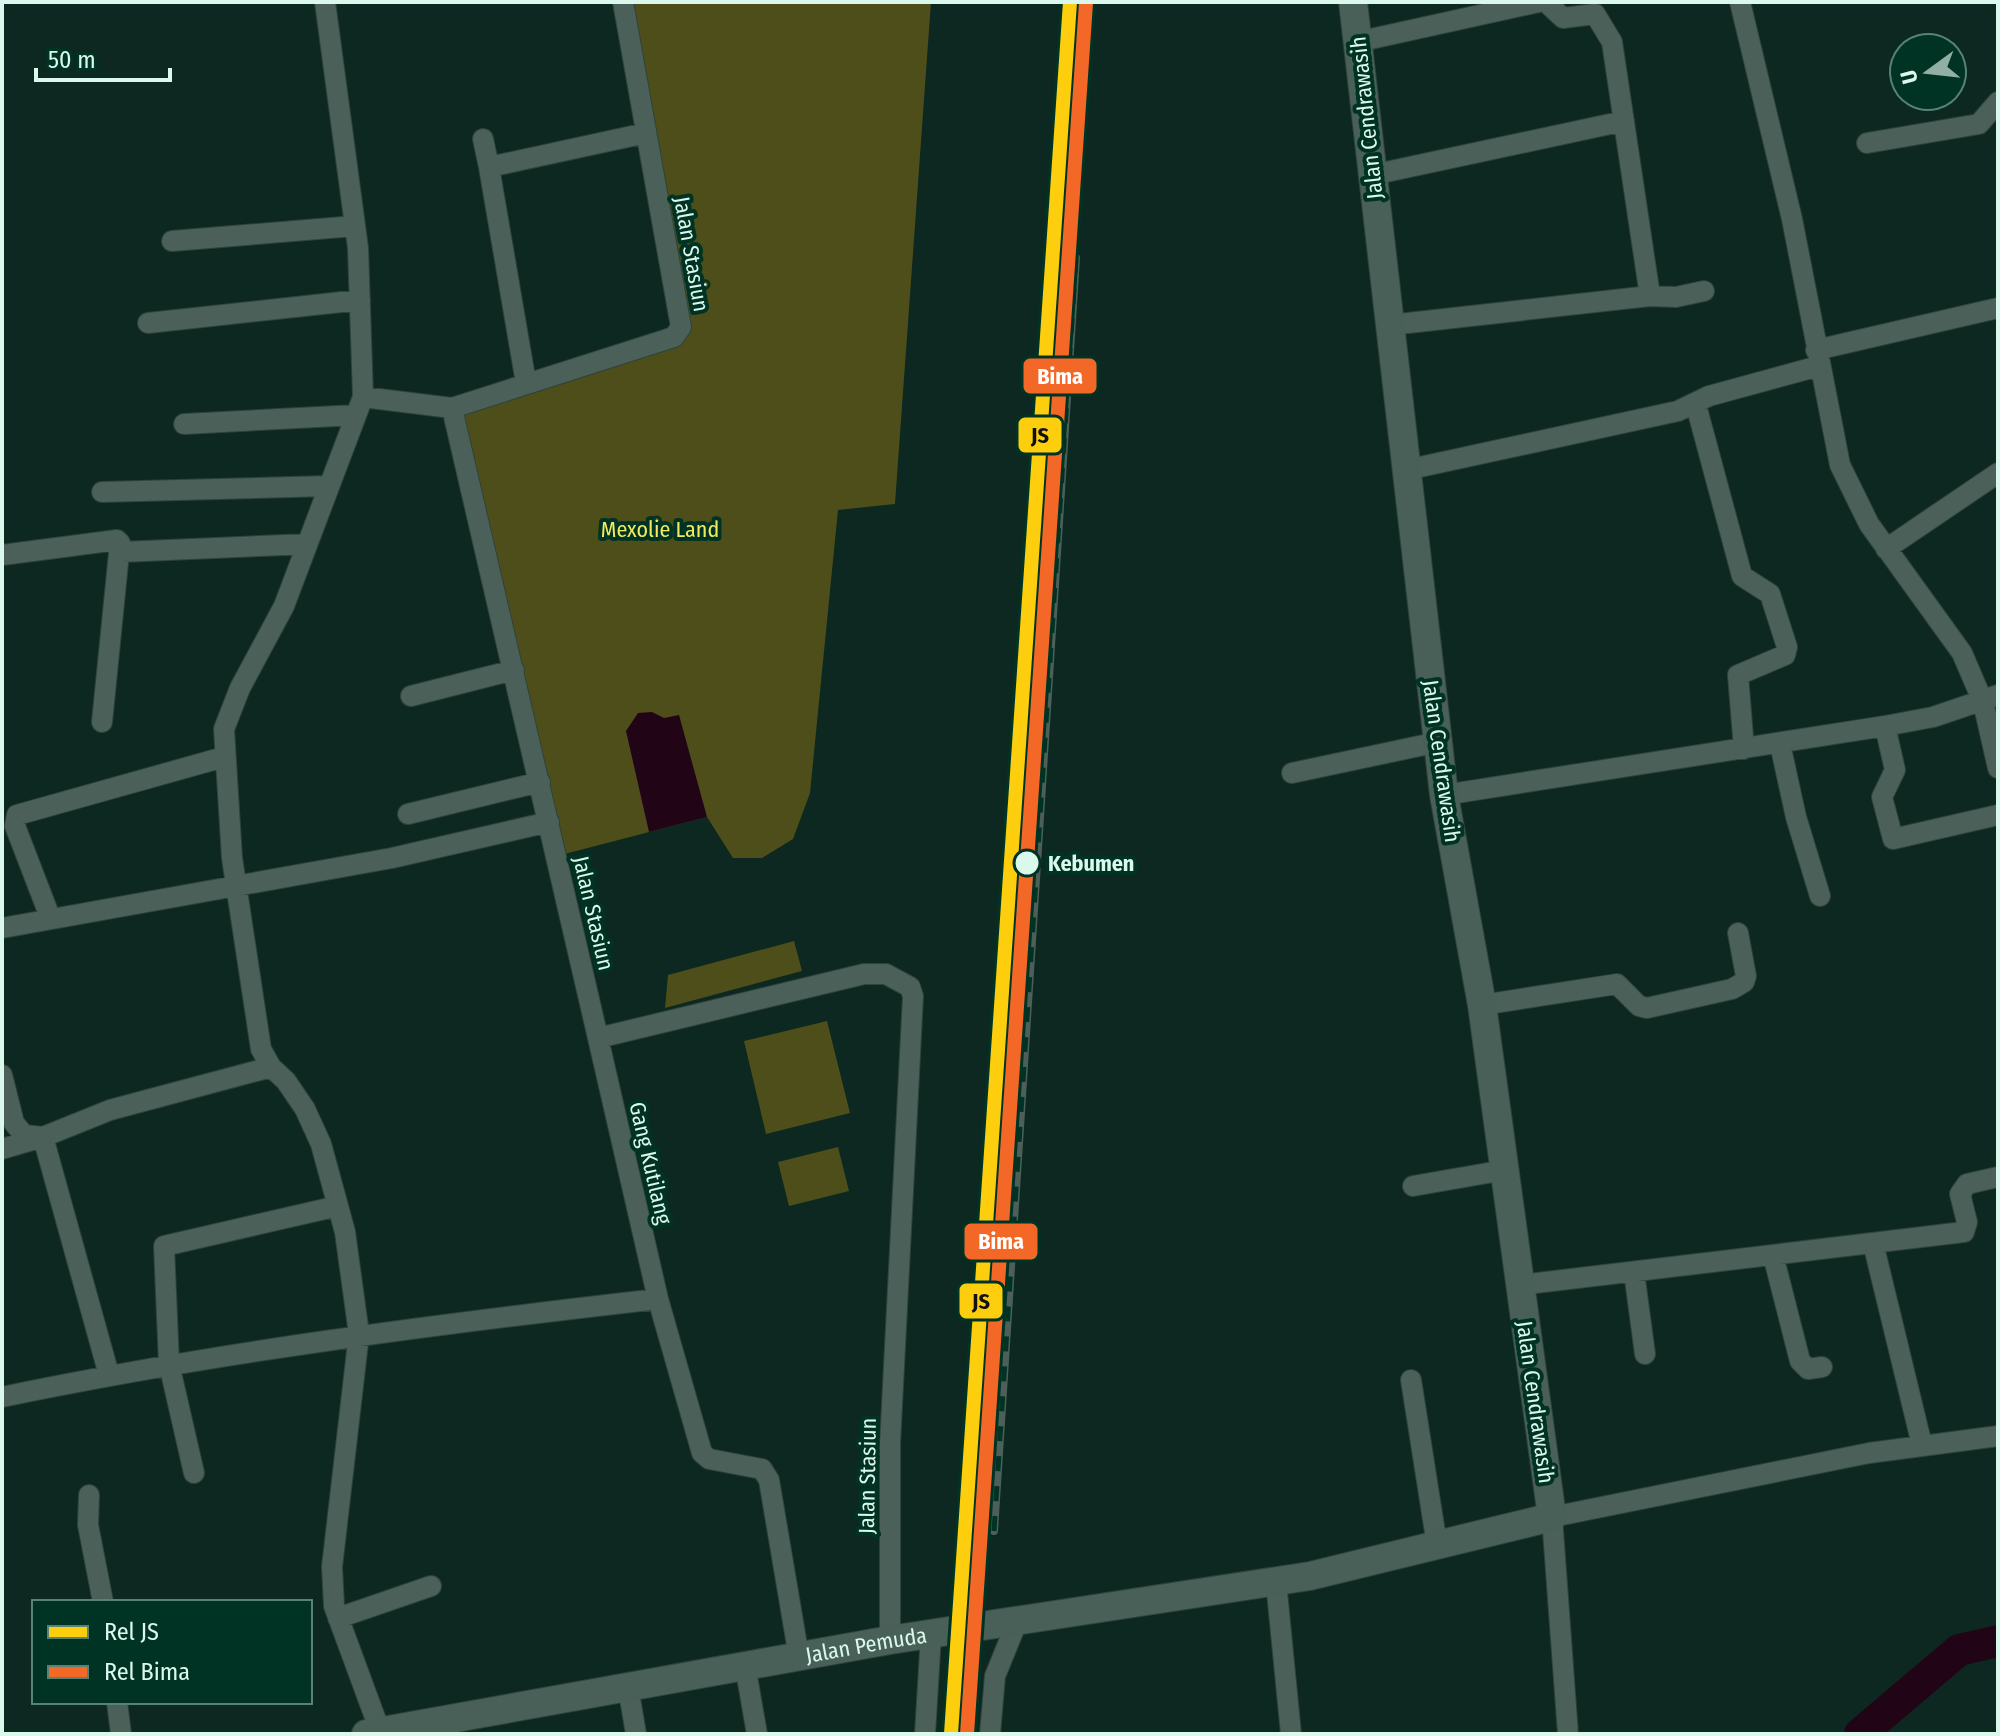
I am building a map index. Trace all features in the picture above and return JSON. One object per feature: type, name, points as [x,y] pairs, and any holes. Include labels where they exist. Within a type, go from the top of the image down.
[{"type":"main road","name":"Jalan Cendrawasih","points":[[1353,2],[1444,795],[1482,1005],[1552,1517]]},
{"type":"main road","name":"Jalan Pemuda","points":[[373,1733],[890,1640],[1276,1582],[1552,1517]]},
{"type":"street","points":[[325,2],[355,226],[360,300],[359,406],[284,606],[240,688],[224,729],[224,757],[236,884],[261,1049],[271,1067],[286,1081],[305,1109],[321,1144],[345,1232],[359,1334],[332,1567],[338,1618],[373,1733]]},
{"type":"street","name":"Jalan Stasiun","points":[[623,2],[681,327],[679,333],[452,408],[598,1038],[864,974],[886,974],[910,987],[913,996],[907,1143],[890,1444],[890,1640]]},
{"type":"street","points":[[1357,42],[1539,2]]},
{"type":"street","points":[[1546,2],[1563,18],[1595,14],[1612,42],[1650,296]]},
{"type":"street","points":[[1740,2],[1792,219],[1840,465],[1869,524],[1962,653],[1990,698],[1998,768]]},
{"type":"street","points":[[1867,143],[1979,124],[1998,102]]},
{"type":"street","points":[[1372,175],[1624,121]]},
{"type":"street","points":[[489,167],[646,133]]},
{"type":"street","points":[[483,139],[526,383]]},
{"type":"street","points":[[172,241],[355,226]]},
{"type":"street","points":[[1390,325],[1650,296],[1676,297],[1704,291]]},
{"type":"street","points":[[148,323],[360,300]]},
{"type":"street","points":[[1406,470],[1696,405],[1709,396],[1818,358],[1998,308]]},
{"type":"street","points":[[1696,405],[1742,576],[1770,594],[1787,647],[1785,655],[1740,671],[1738,675],[1744,749]]},
{"type":"street","points":[[184,424],[359,406],[452,408]]},
{"type":"street","points":[[1886,549],[1998,473]]},
{"type":"street","points":[[102,492],[329,486]]},
{"type":"street","points":[[2,555],[117,540],[121,552],[102,722]]},
{"type":"street","points":[[121,552],[307,544]]},
{"type":"street","points":[[411,696],[514,670]]},
{"type":"street","points":[[1444,795],[1885,726],[1933,717],[1990,698]]},
{"type":"street","points":[[1885,726],[1895,770],[1882,797],[1893,839],[1998,815]]},
{"type":"street","points":[[1292,773],[1438,742]]},
{"type":"street","points":[[1780,744],[1820,896]]},
{"type":"street","points":[[50,917],[15,826],[17,815],[224,757]]},
{"type":"street","points":[[408,814],[540,782]]},
{"type":"street","points":[[2,928],[392,858],[549,822]]},
{"type":"street","points":[[1482,1005],[1617,984],[1639,1006],[1647,1008],[1732,989],[1744,982],[1746,976],[1738,933]]},
{"type":"street","name":"Gang Kutilang","points":[[598,1038],[658,1299],[702,1453],[709,1459],[762,1469],[769,1480],[799,1657]]},
{"type":"street","points":[[2,1149],[43,1137],[110,1110],[271,1067]]},
{"type":"street","points":[[2,1075],[14,1123],[24,1135],[43,1137]]},
{"type":"street","points":[[43,1137],[109,1375]]},
{"type":"street","points":[[1413,1186],[1505,1170]]},
{"type":"street","points":[[1520,1285],[1964,1232],[1967,1222],[1960,1194],[1967,1184],[1998,1177]]},
{"type":"street","points":[[194,1473],[169,1364],[164,1246],[270,1225],[338,1206]]},
{"type":"street","points":[[1873,1243],[1922,1445]]},
{"type":"street","points":[[1773,1255],[1800,1361],[1808,1369],[1822,1367]]},
{"type":"street","points":[[1634,1272],[1645,1354]]},
{"type":"street","points":[[2,1397],[169,1364],[359,1334],[658,1299]]},
{"type":"street","points":[[1411,1380],[1437,1545]]},
{"type":"street","points":[[1568,1734],[1557,1548],[1552,1517],[1693,1486],[1922,1445],[1998,1436]]},
{"type":"street","points":[[89,1495],[88,1525],[103,1600]]},
{"type":"street","points":[[1276,1582],[1291,1734]]},
{"type":"street","points":[[338,1618],[431,1586]]},
{"type":"street","points":[[990,1734],[995,1676],[1017,1622]]},
{"type":"street","points":[[925,1734],[931,1635]]},
{"type":"street","points":[[745,1665],[757,1734]]},
{"type":"street","points":[[628,1687],[636,1734]]},
{"type":"street","points":[[117,1704],[121,1734]]},
{"type":"green space","name":"Mexolie Land","points":[[624,2],[931,2],[895,504],[838,510],[810,793],[793,839],[762,858],[733,858],[707,817],[557,856],[452,408],[687,337]]},
{"type":"green space","points":[[794,941],[802,971],[665,1008],[668,975]]},
{"type":"green space","points":[[827,1021],[850,1113],[766,1134],[744,1041]]},
{"type":"green space","points":[[838,1147],[849,1191],[789,1206],[778,1162]]},
{"type":"shaded area","points":[[652,712],[664,718],[679,715],[707,817],[649,832],[626,731],[638,713]]},
{"type":"waterway","points":[[1860,1734],[1959,1650],[1998,1641]]},
{"type":"railway","points":[[994,1531],[1076,258]]},
{"type":"rail line","name":"JS","points":[[951,1734],[1070,2]]},
{"type":"rail line","name":"Bima","points":[[967,1734],[1086,3]]},
{"type":"place","name":"Kebumen","points":[[1027,863]]}]
